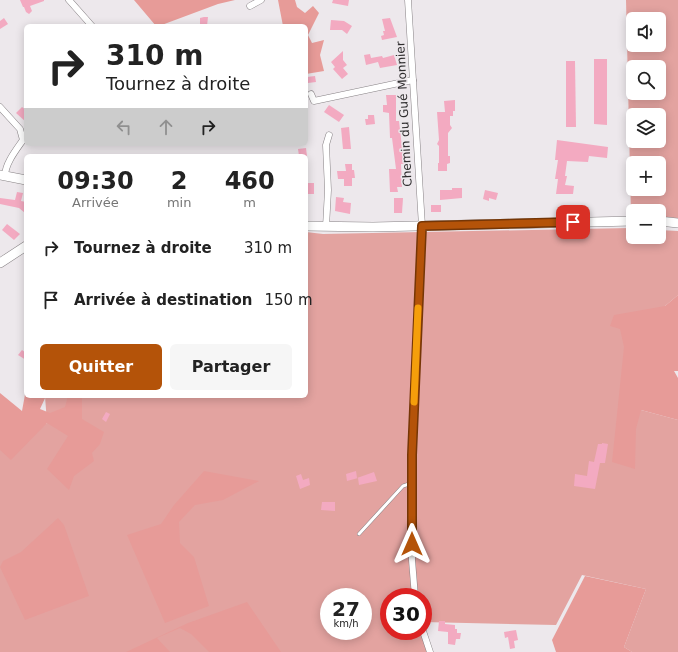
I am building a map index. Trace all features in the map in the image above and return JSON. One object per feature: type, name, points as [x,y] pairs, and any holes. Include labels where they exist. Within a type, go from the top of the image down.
[{"type":"street","points":[[69,0],[90,24]]},
{"type":"street","points":[[250,6],[260,0]]},
{"type":"street","name":"Chemin du Gué Monnier","points":[[408,0],[420,222],[422,226],[412,448],[412,560],[414,588]]},
{"type":"street","points":[[311,94],[314,101],[413,80]]},
{"type":"street","points":[[0,107],[20,129],[24,140],[2,176],[24,180]]},
{"type":"street","points":[[326,227],[328,190],[326,145],[329,135]]},
{"type":"street","points":[[308,226],[373,227],[626,221]]},
{"type":"street","points":[[666,222],[678,223]]},
{"type":"street","points":[[0,263],[24,247]]},
{"type":"street","points":[[426,640],[430,652]]},
{"type":"lane","points":[[359,534],[403,486],[412,483]]},
{"type":"shaded area","points":[[134,0],[235,0],[218,4],[164,24],[154,24]]},
{"type":"shaded area","points":[[278,0],[295,0],[297,7],[305,13],[313,6],[319,13],[308,35],[308,24],[283,24]]},
{"type":"shaded area","points":[[626,0],[678,0],[678,218],[666,217],[666,204],[631,204],[631,196],[666,196],[666,156],[630,156],[629,148],[666,148],[666,108],[629,108],[628,100],[666,100],[666,60],[627,60],[627,52],[666,52],[666,12],[626,12]]},
{"type":"shaded area","points":[[308,35],[312,43],[324,40],[320,55],[324,71],[308,74]]},
{"type":"shaded area","points":[[626,228],[626,244],[666,244],[666,230],[678,231],[678,295],[665,306],[641,410],[678,420],[678,652],[632,652],[624,647],[646,589],[582,575],[556,625],[432,622],[432,588],[380,588],[380,640],[425,640],[429,652],[0,652],[0,450],[47,423],[45,398],[308,398],[308,232],[323,234]]},
{"type":"shaded area","points":[[678,295],[678,371],[674,371],[678,378],[678,420],[641,410],[636,429],[635,469],[612,462],[624,347],[620,329],[610,326],[614,315],[665,306]]},
{"type":"shaded area","points":[[0,393],[22,411],[24,398],[45,398],[40,409],[50,413],[65,407],[67,398],[82,398],[82,419],[104,432],[100,444],[92,453],[94,461],[74,476],[69,490],[47,469],[68,436],[47,423],[11,460],[0,450]]},
{"type":"shaded area","points":[[204,471],[259,481],[223,500],[195,505],[179,522],[180,543],[194,557],[209,606],[165,623],[127,535],[161,524],[174,505]]},
{"type":"shaded area","points":[[58,518],[64,525],[89,596],[25,620],[0,567],[3,561],[21,552]]},
{"type":"shaded area","points":[[585,576],[646,589],[624,647],[632,652],[556,652],[552,640]]},
{"type":"shaded area","points":[[247,602],[281,652],[209,652],[191,634],[180,628],[157,638],[170,652],[126,652],[188,623]]},
{"type":"building","points":[[20,0],[44,1],[30,6],[32,11],[29,14],[26,12]]},
{"type":"building","points":[[333,0],[349,0],[348,6],[332,3]]},
{"type":"building","points":[[208,17],[207,24],[200,24],[200,18]]},
{"type":"building","points":[[4,18],[8,24],[0,29],[0,21]]},
{"type":"building","points":[[390,18],[397,37],[382,40],[381,36],[384,35],[383,31],[385,31],[382,19]]},
{"type":"building","points":[[331,20],[344,21],[352,26],[347,34],[342,30],[330,30]]},
{"type":"building","points":[[343,51],[343,60],[347,65],[343,68],[348,74],[342,79],[333,69],[335,67],[331,62]]},
{"type":"building","points":[[370,54],[371,58],[382,56],[383,58],[394,55],[397,65],[380,68],[378,62],[366,65],[364,55]]},
{"type":"building","points":[[594,59],[607,59],[607,125],[594,124]]},
{"type":"building","points":[[566,61],[575,61],[576,127],[566,127]]},
{"type":"building","points":[[315,76],[316,82],[308,83],[308,77]]},
{"type":"building","points":[[386,95],[396,95],[396,121],[399,121],[402,147],[404,147],[404,164],[401,164],[402,187],[397,187],[398,192],[390,192],[389,169],[396,169],[392,138],[390,138],[389,113],[383,112],[383,105],[387,105]]},
{"type":"building","points":[[455,100],[455,111],[453,111],[453,116],[450,116],[450,125],[452,128],[448,133],[448,156],[450,156],[450,163],[447,164],[447,171],[438,171],[439,146],[437,144],[439,140],[437,112],[445,112],[444,101]]},
{"type":"building","points":[[329,105],[344,115],[339,122],[324,112]]},
{"type":"building","points":[[22,107],[24,108],[24,120],[16,113]]},
{"type":"building","points":[[368,115],[374,115],[375,124],[366,125],[365,119],[368,119]]},
{"type":"building","points":[[349,127],[351,149],[343,149],[341,128]]},
{"type":"building","points":[[557,140],[608,147],[607,158],[589,156],[588,162],[567,161],[565,176],[567,176],[565,185],[574,186],[573,194],[556,194],[558,179],[555,179],[558,160],[555,160]]},
{"type":"building","points":[[306,148],[307,154],[299,154],[298,149]]},
{"type":"building","points":[[345,164],[352,164],[352,170],[354,170],[355,178],[352,178],[352,186],[344,186],[344,179],[338,179],[337,171],[346,171]]},
{"type":"building","points":[[308,183],[314,183],[314,194],[308,194]]},
{"type":"building","points":[[452,188],[462,188],[462,198],[440,200],[440,190],[452,190]]},
{"type":"building","points":[[485,190],[498,193],[496,200],[489,198],[489,201],[483,199]]},
{"type":"building","points":[[17,192],[23,193],[21,201],[24,202],[24,212],[19,208],[0,204],[0,198],[15,200]]},
{"type":"building","points":[[336,197],[344,198],[343,202],[351,203],[350,214],[335,211]]},
{"type":"building","points":[[394,198],[403,198],[402,213],[394,213]]},
{"type":"building","points":[[431,205],[441,205],[441,212],[431,212]]},
{"type":"building","points":[[7,224],[20,234],[14,240],[2,230]]},
{"type":"building","points":[[22,350],[24,352],[24,359],[18,355]]},
{"type":"building","points":[[106,412],[110,414],[106,422],[102,419]]},
{"type":"building","points":[[598,444],[608,444],[605,463],[600,463],[595,489],[574,486],[575,474],[587,476],[589,461],[594,462]]},
{"type":"building","points":[[356,471],[357,478],[374,472],[377,481],[359,485],[358,478],[347,481],[346,474]]},
{"type":"building","points":[[301,474],[303,480],[309,478],[310,485],[300,489],[296,476]]},
{"type":"building","points":[[322,502],[335,502],[335,511],[321,510]]},
{"type":"building","points":[[439,621],[445,621],[445,624],[455,625],[457,633],[461,633],[460,639],[456,639],[455,645],[448,644],[448,632],[438,631]]},
{"type":"building","points":[[516,630],[518,640],[514,641],[515,648],[510,649],[508,637],[505,638],[504,632]]},
{"type":"slow traffic","points":[[414,402],[418,308]]},
{"type":"route","points":[[412,544],[412,455],[422,226],[573,222]]}]
